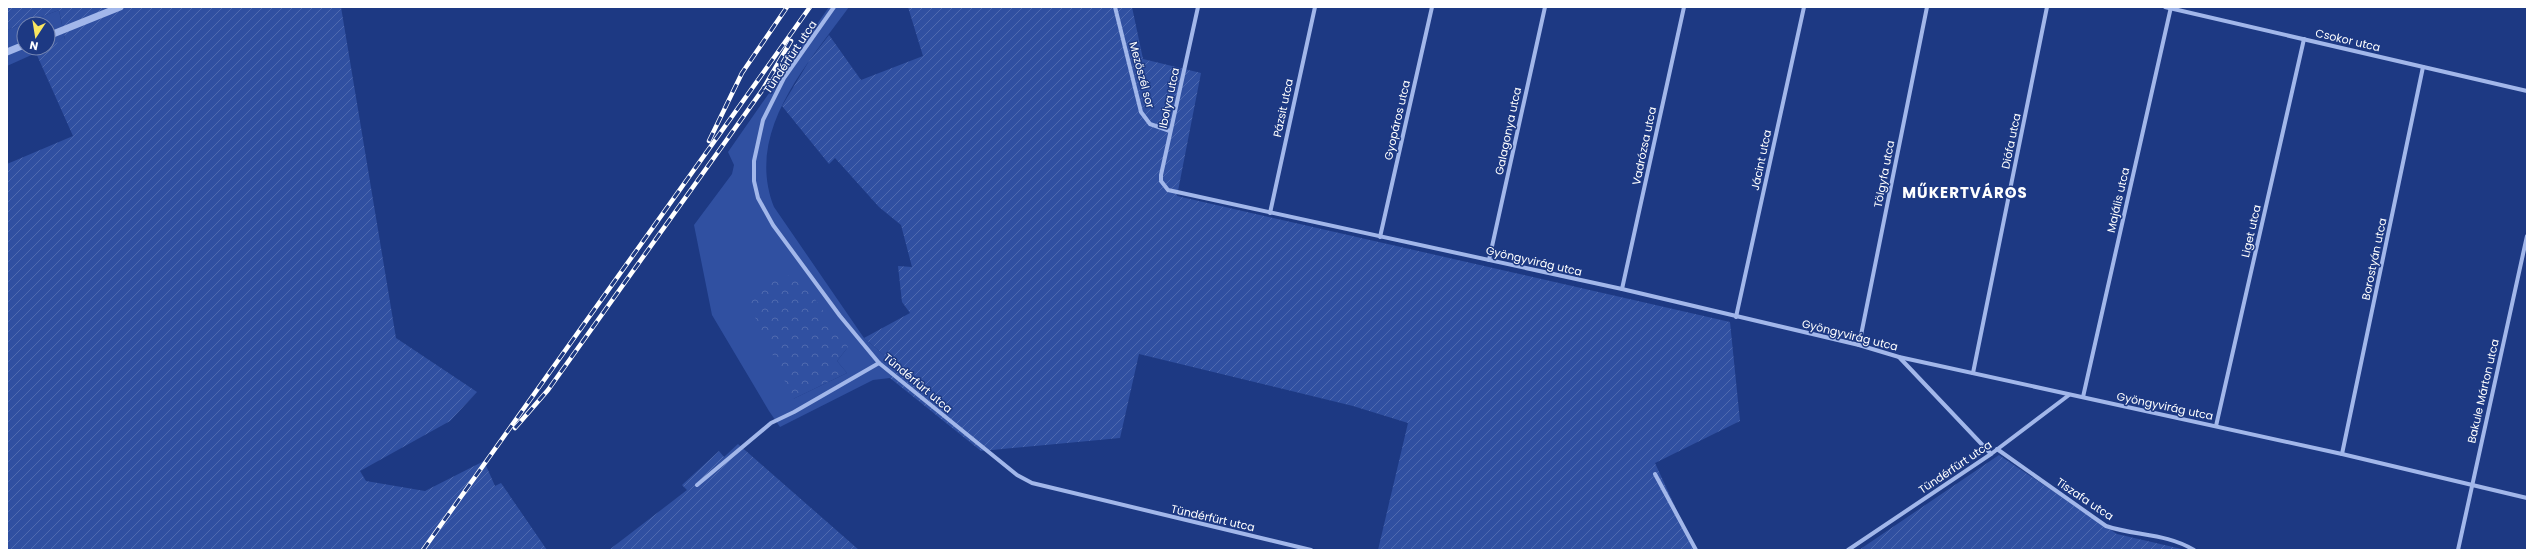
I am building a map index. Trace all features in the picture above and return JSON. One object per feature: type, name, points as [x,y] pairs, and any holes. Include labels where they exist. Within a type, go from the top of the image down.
[{"type":"street","points":[[56,33],[120,7]]},
{"type":"street","name":"Tündérfürt utca","points":[[834,7],[784,78],[772,99],[757,142],[754,181],[758,198],[773,225],[840,316],[879,363],[1017,476],[1032,483],[1310,550]]},
{"type":"street","name":"Mezőszél sor","points":[[1115,7],[1141,112],[1150,124],[1170,131]]},
{"type":"street","name":"Ibolya utca","points":[[1168,190],[1161,180],[1170,131],[1198,7]]},
{"type":"street","name":"Pázsit utca","points":[[1270,212],[1314,7]]},
{"type":"street","name":"Gyopáros utca","points":[[1380,237],[1432,7]]},
{"type":"street","name":"Galagonya utca","points":[[1489,260],[1544,7]]},
{"type":"street","name":"Vadrózsa utca","points":[[1622,289],[1684,7]]},
{"type":"street","name":"Jácint utca","points":[[1736,317],[1804,7]]},
{"type":"street","name":"Tölgyfa utca","points":[[1859,345],[1927,7]]},
{"type":"street","name":"Diófa utca","points":[[1973,373],[2047,7]]},
{"type":"street","name":"Csokor utca","points":[[2165,7],[2527,91]]},
{"type":"street","name":"Majális utca","points":[[2083,397],[2171,8]]},
{"type":"street","name":"Liget utca","points":[[2216,426],[2304,40]]},
{"type":"street","name":"Borostyán utca","points":[[2342,454],[2423,67]]},
{"type":"street","name":"Gyöngyvirág utca","points":[[1168,190],[1622,289],[1859,345],[1899,357],[2342,454],[2527,498]]},
{"type":"street","name":"Bakule Márton utca","points":[[2458,550],[2527,236]]},
{"type":"street","points":[[1899,357],[1991,454]]},
{"type":"street","points":[[697,485],[771,423],[794,412],[879,363]]},
{"type":"street","name":"Tündérfürt utca","points":[[1848,550],[1991,454],[2069,395]]},
{"type":"street","name":"Tiszafa utca","points":[[1997,449],[2106,526],[2119,530],[2168,538],[2194,550]]},
{"type":"street","points":[[1655,474],[1696,550]]},
{"type":"green space","points":[[7,7],[341,7],[396,338],[477,392],[450,421],[360,471],[366,481],[425,491],[484,461],[495,486],[501,483],[547,550],[7,550],[7,164],[73,136],[37,56],[56,56],[56,43],[65,39],[59,10],[43,16],[16,16],[16,27],[7,30]]},
{"type":"green space","points":[[829,7],[849,7],[799,75],[785,100],[774,125],[767,152],[767,179],[774,207],[864,338],[900,369],[890,378],[873,380],[780,427],[712,315],[694,225],[732,174],[734,165],[728,152]],"holes":[[[848,347],[837,361],[847,373],[793,399]]]},
{"type":"green space","points":[[908,7],[1132,7],[1143,59],[1201,73],[1177,196],[1730,322],[1740,421],[1655,463],[1695,550],[1378,550],[1408,423],[1353,406],[1139,354],[1120,438],[981,451],[890,378],[900,369],[864,338],[910,313],[902,302],[898,266],[912,267],[901,225],[879,207],[835,158],[829,164],[782,106],[809,61],[829,35],[861,80],[923,56]]},
{"type":"green space","points":[[59,10],[65,40],[56,44],[56,16],[43,16]]},
{"type":"green space","points":[[16,27],[16,56],[29,56],[7,66],[7,30]]},
{"type":"green space","points":[[797,273],[848,347],[837,361],[847,373],[793,399],[749,304],[765,283]]},
{"type":"green space","points":[[738,444],[859,550],[609,550],[687,490],[682,485],[719,451],[724,457]]},
{"type":"green space","points":[[1999,455],[2117,534],[2186,550],[1859,550]]},
{"type":"railway","points":[[709,141],[742,73],[787,7]]},
{"type":"railway","points":[[423,550],[810,7]]},
{"type":"railway","points":[[515,428],[548,390],[763,89],[791,41]]},
{"type":"district","name":"MŰKERTVÁROS","points":[[1965,192]]}]
